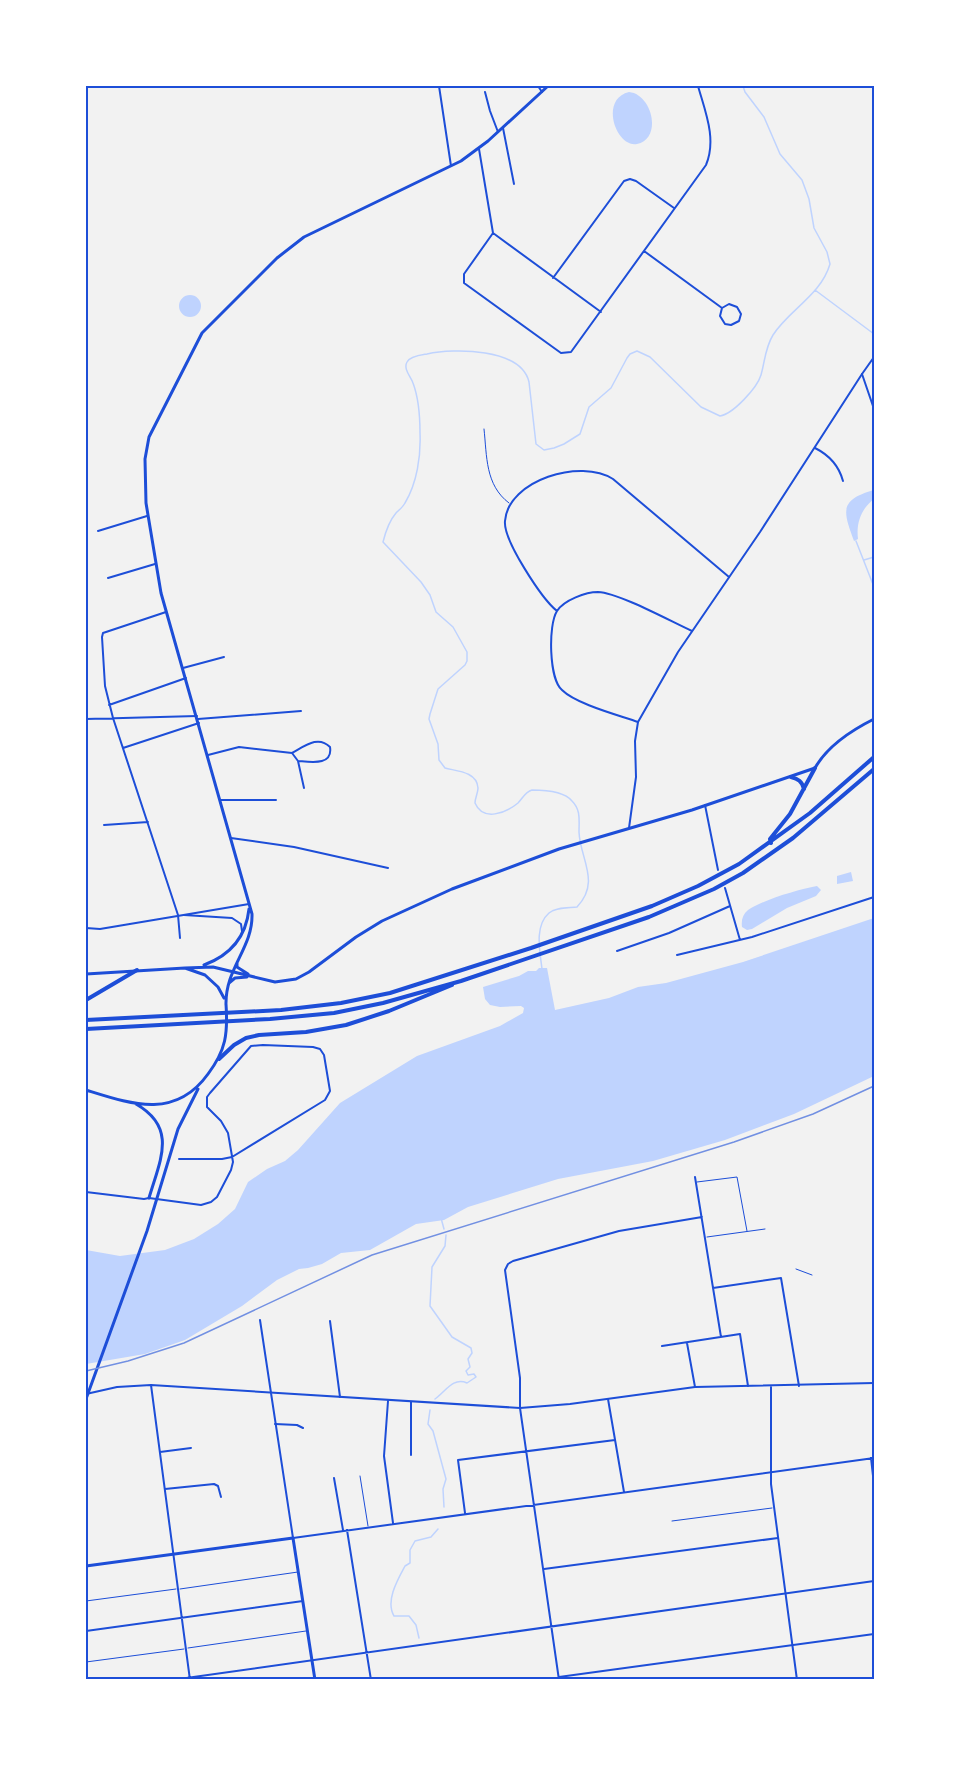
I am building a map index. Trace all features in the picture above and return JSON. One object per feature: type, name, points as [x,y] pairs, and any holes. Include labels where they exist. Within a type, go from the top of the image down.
[{"type":"highway","points":[[86,1020],[281,1010],[341,1003],[390,993],[531,948],[633,913],[709,881],[771,843],[874,758]]},
{"type":"highway","points":[[771,843],[770,839],[790,814],[815,768]]},
{"type":"highway","points":[[86,1029],[270,1019],[334,1013],[383,1003],[460,981],[650,917],[714,889],[743,873],[793,838],[874,771]]},
{"type":"highway","points":[[791,777],[803,783],[804,789]]},
{"type":"highway","points":[[86,1000],[136,970]]},
{"type":"highway","points":[[219,1059],[234,1045],[246,1038],[346,1025],[389,1011],[460,981]]},
{"type":"main road","points":[[86,1399],[142,1245],[178,1129],[199,1087],[219,1059],[225,1046],[228,985],[232,970],[251,931],[252,922],[250,904],[166,612],[155,564],[147,516],[145,471],[149,437],[195,345],[207,327],[262,271],[304,237],[451,166],[479,149],[548,86]]},
{"type":"main road","points":[[86,974],[201,966],[232,970],[275,982],[296,979],[356,937],[399,912],[494,873],[588,840],[705,806],[815,768],[824,755],[845,736],[874,719]]},
{"type":"main road","points":[[201,966],[220,958],[238,942],[246,928],[250,904]]},
{"type":"main road","points":[[238,959],[237,967],[252,976]]},
{"type":"main road","points":[[185,968],[205,975],[212,981],[221,992],[226,1005]]},
{"type":"main road","points":[[228,985],[235,978],[252,976]]},
{"type":"main road","points":[[86,1089],[134,1103],[159,1105],[172,1103],[199,1087]]},
{"type":"main road","points":[[134,1103],[154,1117],[163,1139],[149,1198]]},
{"type":"main road","points":[[86,1566],[293,1538],[315,1680]]},
{"type":"street","points":[[440,86],[451,166]]},
{"type":"street","points":[[538,86],[542,92]]},
{"type":"street","points":[[494,233],[464,274],[464,283],[564,354],[571,352],[703,170],[710,154],[710,132],[699,86]]},
{"type":"street","points":[[485,92],[498,132]]},
{"type":"street","points":[[503,128],[514,184]]},
{"type":"street","points":[[479,149],[494,233],[601,312]]},
{"type":"street","points":[[553,278],[624,181],[630,179],[636,181],[675,209]]},
{"type":"street","points":[[644,251],[722,308]]},
{"type":"street","points":[[727,304],[736,305],[741,312],[739,321],[731,325],[725,324],[720,316],[722,308],[727,304]]},
{"type":"street","points":[[629,828],[635,785],[635,741],[638,722],[670,664],[874,357]]},
{"type":"street","points":[[862,374],[874,409]]},
{"type":"street","points":[[815,448],[833,463],[841,473],[843,481]]},
{"type":"street","points":[[557,610],[546,601],[510,543],[504,523],[510,504],[515,497],[524,490],[562,472],[582,470],[601,473],[621,484],[729,578]]},
{"type":"street","points":[[98,531],[147,516]]},
{"type":"street","points":[[108,578],[155,564]]},
{"type":"street","points":[[638,722],[569,696],[556,684],[552,662],[553,620],[557,610],[583,595],[603,593],[692,630]]},
{"type":"street","points":[[166,612],[102,633],[105,686],[109,705],[178,915],[180,938]]},
{"type":"street","points":[[183,668],[224,657]]},
{"type":"street","points":[[109,705],[186,678]]},
{"type":"street","points":[[86,719],[198,719],[301,711]]},
{"type":"street","points":[[123,748],[198,719]]},
{"type":"street","points":[[208,755],[239,747],[292,753],[317,741],[323,741],[330,747],[331,752],[326,760],[321,762],[298,761]]},
{"type":"street","points":[[292,753],[298,761],[304,788]]},
{"type":"street","points":[[221,800],[276,800]]},
{"type":"street","points":[[705,806],[718,870]]},
{"type":"street","points":[[104,825],[148,822]]},
{"type":"street","points":[[231,838],[284,846],[388,868]]},
{"type":"street","points":[[725,888],[740,940]]},
{"type":"street","points":[[677,955],[740,940],[874,897]]},
{"type":"street","points":[[86,928],[100,929],[250,904]]},
{"type":"street","points":[[617,951],[669,933],[730,906]]},
{"type":"street","points":[[178,915],[235,919],[242,927],[238,942]]},
{"type":"street","points":[[86,1192],[205,1205],[211,1202],[217,1197],[231,1170],[232,1157],[228,1133],[221,1121],[207,1107],[206,1102],[210,1093],[248,1047],[273,1045],[320,1048],[324,1054],[330,1091],[325,1100],[232,1157],[178,1159]]},
{"type":"street","points":[[695,1177],[721,1337]]},
{"type":"street","points":[[559,1678],[520,1408],[520,1378],[505,1270],[508,1264],[619,1231],[702,1217]]},
{"type":"street","points":[[713,1288],[781,1278],[798,1386]]},
{"type":"street","points":[[260,1320],[293,1538],[873,1458],[874,1485]]},
{"type":"street","points":[[330,1321],[340,1397]]},
{"type":"street","points":[[662,1346],[740,1334],[748,1386]]},
{"type":"street","points":[[687,1342],[695,1388]]},
{"type":"street","points":[[86,1394],[117,1387],[151,1385],[520,1408],[695,1388],[874,1383]]},
{"type":"street","points":[[151,1385],[190,1678]]},
{"type":"street","points":[[771,1386],[771,1472],[774,1507],[797,1680]]},
{"type":"street","points":[[608,1399],[624,1492]]},
{"type":"street","points":[[388,1401],[384,1459],[393,1523]]},
{"type":"street","points":[[411,1402],[411,1455]]},
{"type":"street","points":[[275,1424],[292,1424],[303,1428]]},
{"type":"street","points":[[465,1514],[458,1461],[615,1440]]},
{"type":"street","points":[[160,1452],[191,1448]]},
{"type":"street","points":[[334,1478],[371,1680]]},
{"type":"street","points":[[165,1489],[214,1484],[218,1486],[221,1497]]},
{"type":"street","points":[[544,1569],[778,1538]]},
{"type":"street","points":[[172,1680],[874,1581]]},
{"type":"street","points":[[86,1631],[303,1601]]},
{"type":"street","points":[[537,1680],[874,1634]]},
{"type":"street","points":[[86,1667],[87,1680]]},
{"type":"lane","points":[[484,429],[491,479],[495,489],[510,504]]},
{"type":"lane","points":[[696,1182],[737,1177],[747,1231]]},
{"type":"lane","points":[[705,1238],[765,1229]]},
{"type":"lane","points":[[796,1269],[812,1275]]},
{"type":"lane","points":[[360,1476],[368,1526]]},
{"type":"lane","points":[[672,1521],[774,1507]]},
{"type":"lane","points":[[86,1601],[298,1572]]},
{"type":"lane","points":[[86,1662],[308,1631]]},
{"type":"water","points":[[629,92],[644,100],[651,116],[650,134],[637,144],[623,139],[614,122],[615,104],[620,96]]},
{"type":"water","points":[[190,295],[198,298],[201,306],[198,314],[190,317],[182,314],[179,306],[182,298]]},
{"type":"water","points":[[874,490],[874,499],[863,512],[858,527],[858,539],[854,541],[846,514],[847,508],[855,498]]},
{"type":"water","points":[[851,872],[853,881],[837,884],[837,876]]},
{"type":"water","points":[[817,886],[821,890],[816,896],[787,908],[752,929],[747,930],[742,927],[745,913],[755,906],[781,895]]},
{"type":"water","points":[[874,918],[874,1076],[794,1114],[725,1140],[653,1161],[558,1179],[468,1207],[444,1220],[416,1224],[370,1250],[341,1253],[322,1264],[299,1269],[277,1280],[242,1306],[185,1340],[145,1354],[86,1364],[86,1250],[120,1256],[165,1250],[194,1239],[218,1224],[235,1209],[248,1182],[267,1169],[285,1161],[298,1150],[340,1103],[417,1056],[500,1026],[523,1013],[524,1008],[521,1006],[490,1005],[485,999],[483,987],[528,971],[547,968],[555,1010],[743,962]]},
{"type":"waterway","points":[[542,969],[539,940],[544,918],[555,910],[577,907],[588,889],[587,870],[580,842],[578,812],[575,804],[564,795],[532,790],[507,810],[495,814],[483,812],[475,803],[478,788],[474,778],[445,768],[439,760],[438,744],[429,719],[430,714],[438,689],[465,665],[467,652],[453,627],[436,612],[430,595],[421,582],[383,542],[392,519],[409,495],[419,460],[419,408],[406,365],[408,360],[416,356],[453,351],[485,353],[513,362],[523,371],[529,382],[536,444],[544,450],[564,444],[580,434],[589,407],[611,388],[627,358],[637,351],[650,357],[701,407],[720,416],[738,406],[759,380],[773,335],[820,285],[830,264],[827,252],[814,228],[809,199],[802,180],[780,154],[764,117],[743,86]]},
{"type":"waterway","points":[[815,290],[874,334]]},
{"type":"waterway","points":[[856,541],[874,587]]},
{"type":"waterway","points":[[864,560],[874,557]]},
{"type":"waterway","points":[[441,1218],[444,1229]]},
{"type":"waterway","points":[[435,1399],[454,1383],[467,1383],[476,1377],[474,1374],[468,1375],[466,1371],[470,1367],[468,1359],[472,1353],[471,1348],[452,1337],[430,1306],[432,1267],[445,1246],[446,1235]]},
{"type":"waterway","points":[[430,1410],[428,1424],[433,1431],[446,1479],[443,1489],[444,1507]]},
{"type":"waterway","points":[[419,1638],[416,1625],[409,1616],[394,1616],[392,1597],[402,1571],[410,1563],[410,1550],[415,1541],[431,1537],[438,1529]]},
{"type":"railway","points":[[86,1371],[128,1361],[184,1343],[372,1255],[734,1142],[813,1114],[874,1086]]}]
